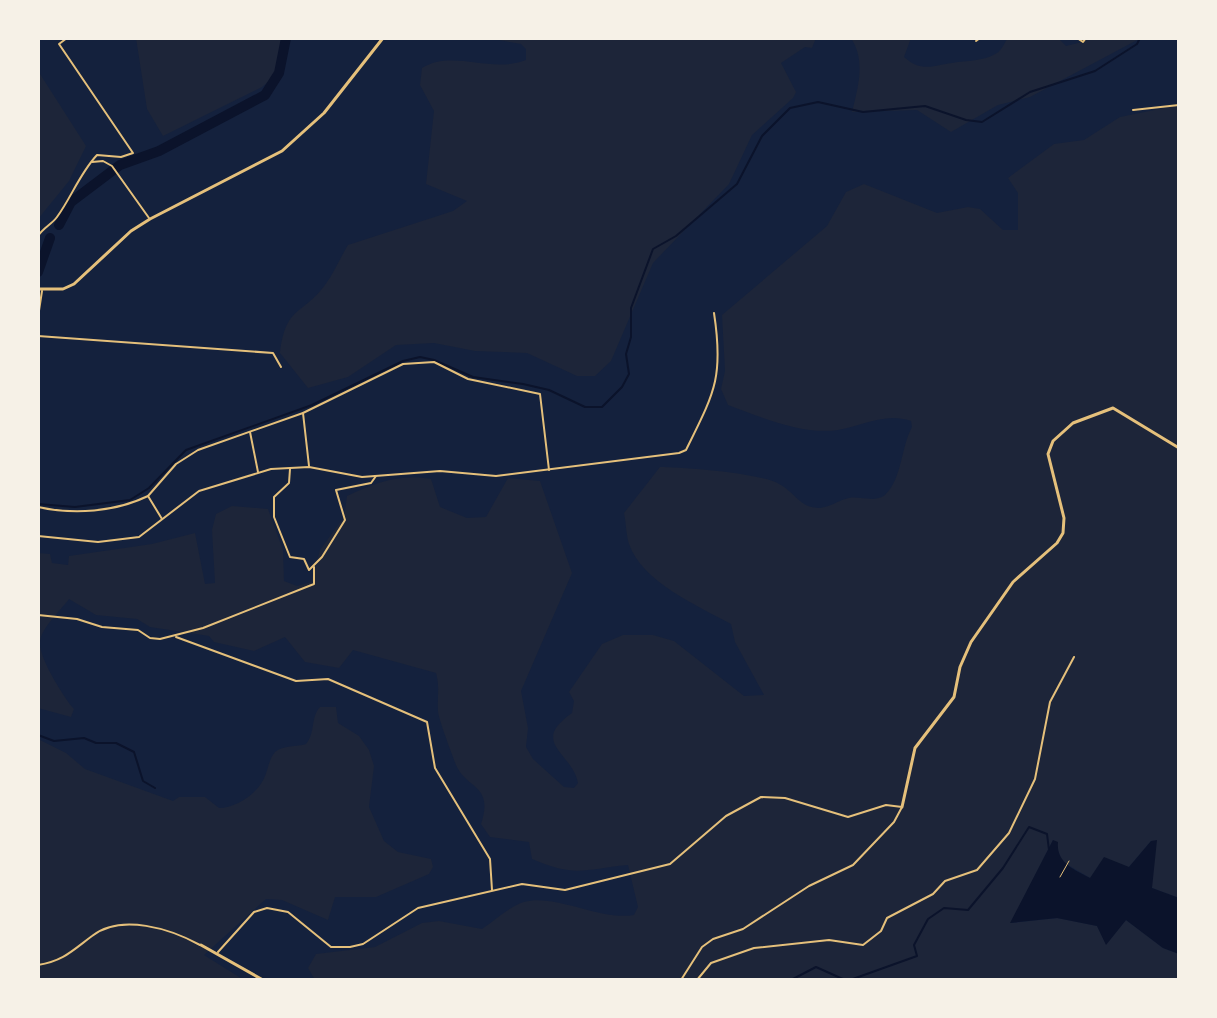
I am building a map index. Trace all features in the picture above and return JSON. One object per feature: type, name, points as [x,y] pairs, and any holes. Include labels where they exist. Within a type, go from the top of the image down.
[{"type":"street","points":[[38,236],[57,218],[97,155],[121,157],[133,153],[55,38]]},
{"type":"street","points":[[59,44],[67,38]]},
{"type":"street","points":[[38,317],[40,289],[63,289],[74,284],[131,231],[282,151],[324,113],[383,38]]},
{"type":"street","points":[[976,41],[980,38]]},
{"type":"street","points":[[1077,38],[1083,42],[1086,38]]},
{"type":"street","points":[[1133,110],[1179,105]]},
{"type":"street","points":[[91,162],[103,161],[112,166],[150,219]]},
{"type":"street","points":[[38,536],[119,541],[139,537],[199,491],[258,472],[309,467],[376,476],[407,472],[496,476],[686,450],[720,370],[714,313]]},
{"type":"street","points":[[38,336],[273,353],[281,367]]},
{"type":"street","points":[[38,507],[57,511],[123,507],[148,496],[176,464],[198,450],[303,413],[403,364],[434,362],[468,379],[540,394],[549,471]]},
{"type":"street","points":[[681,980],[702,947],[713,939],[743,929],[809,886],[853,865],[894,822],[902,807],[915,748],[954,697],[960,667],[971,642],[1013,582],[1057,543],[1063,533],[1064,518],[1048,454],[1053,441],[1073,423],[1113,408],[1179,448]]},
{"type":"street","points":[[303,413],[309,467]]},
{"type":"street","points":[[250,431],[258,472]]},
{"type":"street","points":[[290,468],[289,483],[274,497],[274,517],[290,557],[304,559],[307,569],[314,567],[345,520],[336,490],[371,483],[376,476]]},
{"type":"street","points":[[148,496],[163,520]]},
{"type":"street","points":[[38,615],[138,630],[150,638],[176,637],[314,584],[317,572],[314,567]]},
{"type":"street","points":[[176,637],[296,681],[328,679],[427,722],[435,768],[490,859],[492,891]]},
{"type":"street","points":[[697,980],[711,963],[754,948],[829,940],[863,945],[881,931],[887,918],[933,894],[945,881],[977,870],[1009,833],[1035,779],[1050,702],[1074,657]]},
{"type":"street","points":[[216,954],[254,912],[267,908],[288,912],[331,947],[350,947],[363,944],[418,908],[522,884],[565,890],[670,864],[726,816],[761,797],[785,798],[848,817],[886,805],[902,807]]},
{"type":"street","points":[[38,965],[71,956],[93,934],[115,926],[171,931],[263,980]]},
{"type":"path","points":[[1060,877],[1069,861]]},
{"type":"shaded area","points":[[136,38],[286,38],[275,76],[262,87],[163,136],[147,109]]},
{"type":"shaded area","points":[[488,38],[816,38],[812,48],[805,47],[781,63],[796,92],[793,98],[752,135],[729,184],[653,263],[611,361],[595,376],[577,376],[527,353],[475,351],[434,343],[396,345],[348,377],[308,388],[280,353],[286,326],[325,285],[348,245],[453,211],[467,201],[426,184],[434,111],[420,85],[422,68],[446,61],[512,64],[526,60],[526,49],[521,44]]},
{"type":"shaded area","points":[[851,38],[911,38],[904,57],[926,67],[986,58],[999,52],[1008,38],[1058,38],[1066,46],[1082,42],[1084,38],[1141,38],[1030,97],[998,105],[951,132],[917,110],[852,112],[859,65]]},
{"type":"shaded area","points":[[38,43],[40,74],[86,146],[69,181],[38,219]]},
{"type":"shaded area","points":[[1179,105],[1179,898],[1152,888],[1151,841],[1129,867],[1090,878],[1063,862],[1053,840],[1011,923],[1057,918],[1097,926],[1106,944],[1126,920],[1163,948],[1179,954],[1179,980],[315,980],[308,968],[316,954],[375,947],[422,923],[439,921],[482,929],[524,902],[549,901],[607,914],[634,915],[638,907],[628,865],[580,871],[559,869],[532,859],[529,842],[490,837],[481,824],[484,811],[482,794],[456,765],[443,729],[438,711],[436,673],[353,650],[339,668],[305,662],[285,637],[254,651],[214,642],[209,636],[150,627],[137,619],[96,615],[69,599],[48,625],[41,637],[40,648],[58,687],[74,709],[71,717],[38,708],[38,553],[50,554],[52,563],[68,565],[69,556],[152,544],[195,533],[205,584],[215,583],[212,530],[216,514],[232,506],[268,509],[283,550],[284,581],[297,586],[311,582],[320,550],[344,517],[347,496],[378,483],[409,477],[431,479],[440,507],[467,518],[486,517],[508,478],[540,481],[572,573],[521,691],[528,728],[526,747],[533,759],[564,787],[574,788],[578,783],[553,740],[554,732],[572,713],[574,701],[569,692],[602,644],[623,635],[653,635],[674,641],[744,696],[764,695],[735,642],[731,624],[672,592],[636,558],[629,544],[624,513],[660,467],[721,471],[770,480],[784,487],[802,503],[820,508],[849,498],[881,497],[895,480],[912,427],[911,421],[892,418],[838,430],[810,430],[782,424],[728,405],[721,389],[725,371],[722,315],[827,226],[846,192],[864,184],[937,213],[968,207],[980,209],[1003,230],[1018,230],[1018,193],[1008,178],[1054,144],[1084,140],[1120,117]]},
{"type":"shaded area","points":[[320,707],[336,707],[338,723],[359,736],[369,750],[374,766],[369,807],[384,841],[398,852],[431,859],[433,867],[429,874],[376,897],[335,897],[328,920],[282,900],[266,899],[204,955],[244,980],[38,980],[38,739],[66,753],[85,769],[173,801],[179,797],[205,797],[219,808],[231,806],[254,792],[275,752],[306,744]]},
{"type":"shaded area","points":[[1053,840],[1058,842],[1063,860],[1090,878],[1104,857],[1129,867],[1151,841],[1157,840],[1152,888],[1179,898],[1179,954],[1163,948],[1126,920],[1106,945],[1097,926],[1057,918],[1010,923]]},
{"type":"waterway","points":[[59,225],[71,202],[120,165],[159,151],[265,95],[279,73],[286,38]]},
{"type":"waterway","points":[[38,504],[75,507],[130,500],[149,488],[186,450],[312,405],[403,361],[420,357],[473,377],[549,390],[585,407],[602,407],[622,387],[629,374],[626,354],[631,337],[631,308],[653,249],[676,236],[737,184],[762,136],[790,108],[818,102],[863,112],[925,106],[982,122],[1030,92],[1095,71],[1137,44],[1140,38]]},
{"type":"waterway","points":[[38,272],[50,238]]},
{"type":"waterway","points":[[38,735],[54,741],[84,738],[96,743],[116,743],[134,752],[143,781],[155,788]]},
{"type":"waterway","points":[[850,980],[917,956],[914,945],[928,919],[944,908],[968,910],[1003,868],[1029,827],[1047,834],[1049,850]]},
{"type":"waterway","points":[[791,980],[816,967],[845,980]]}]
